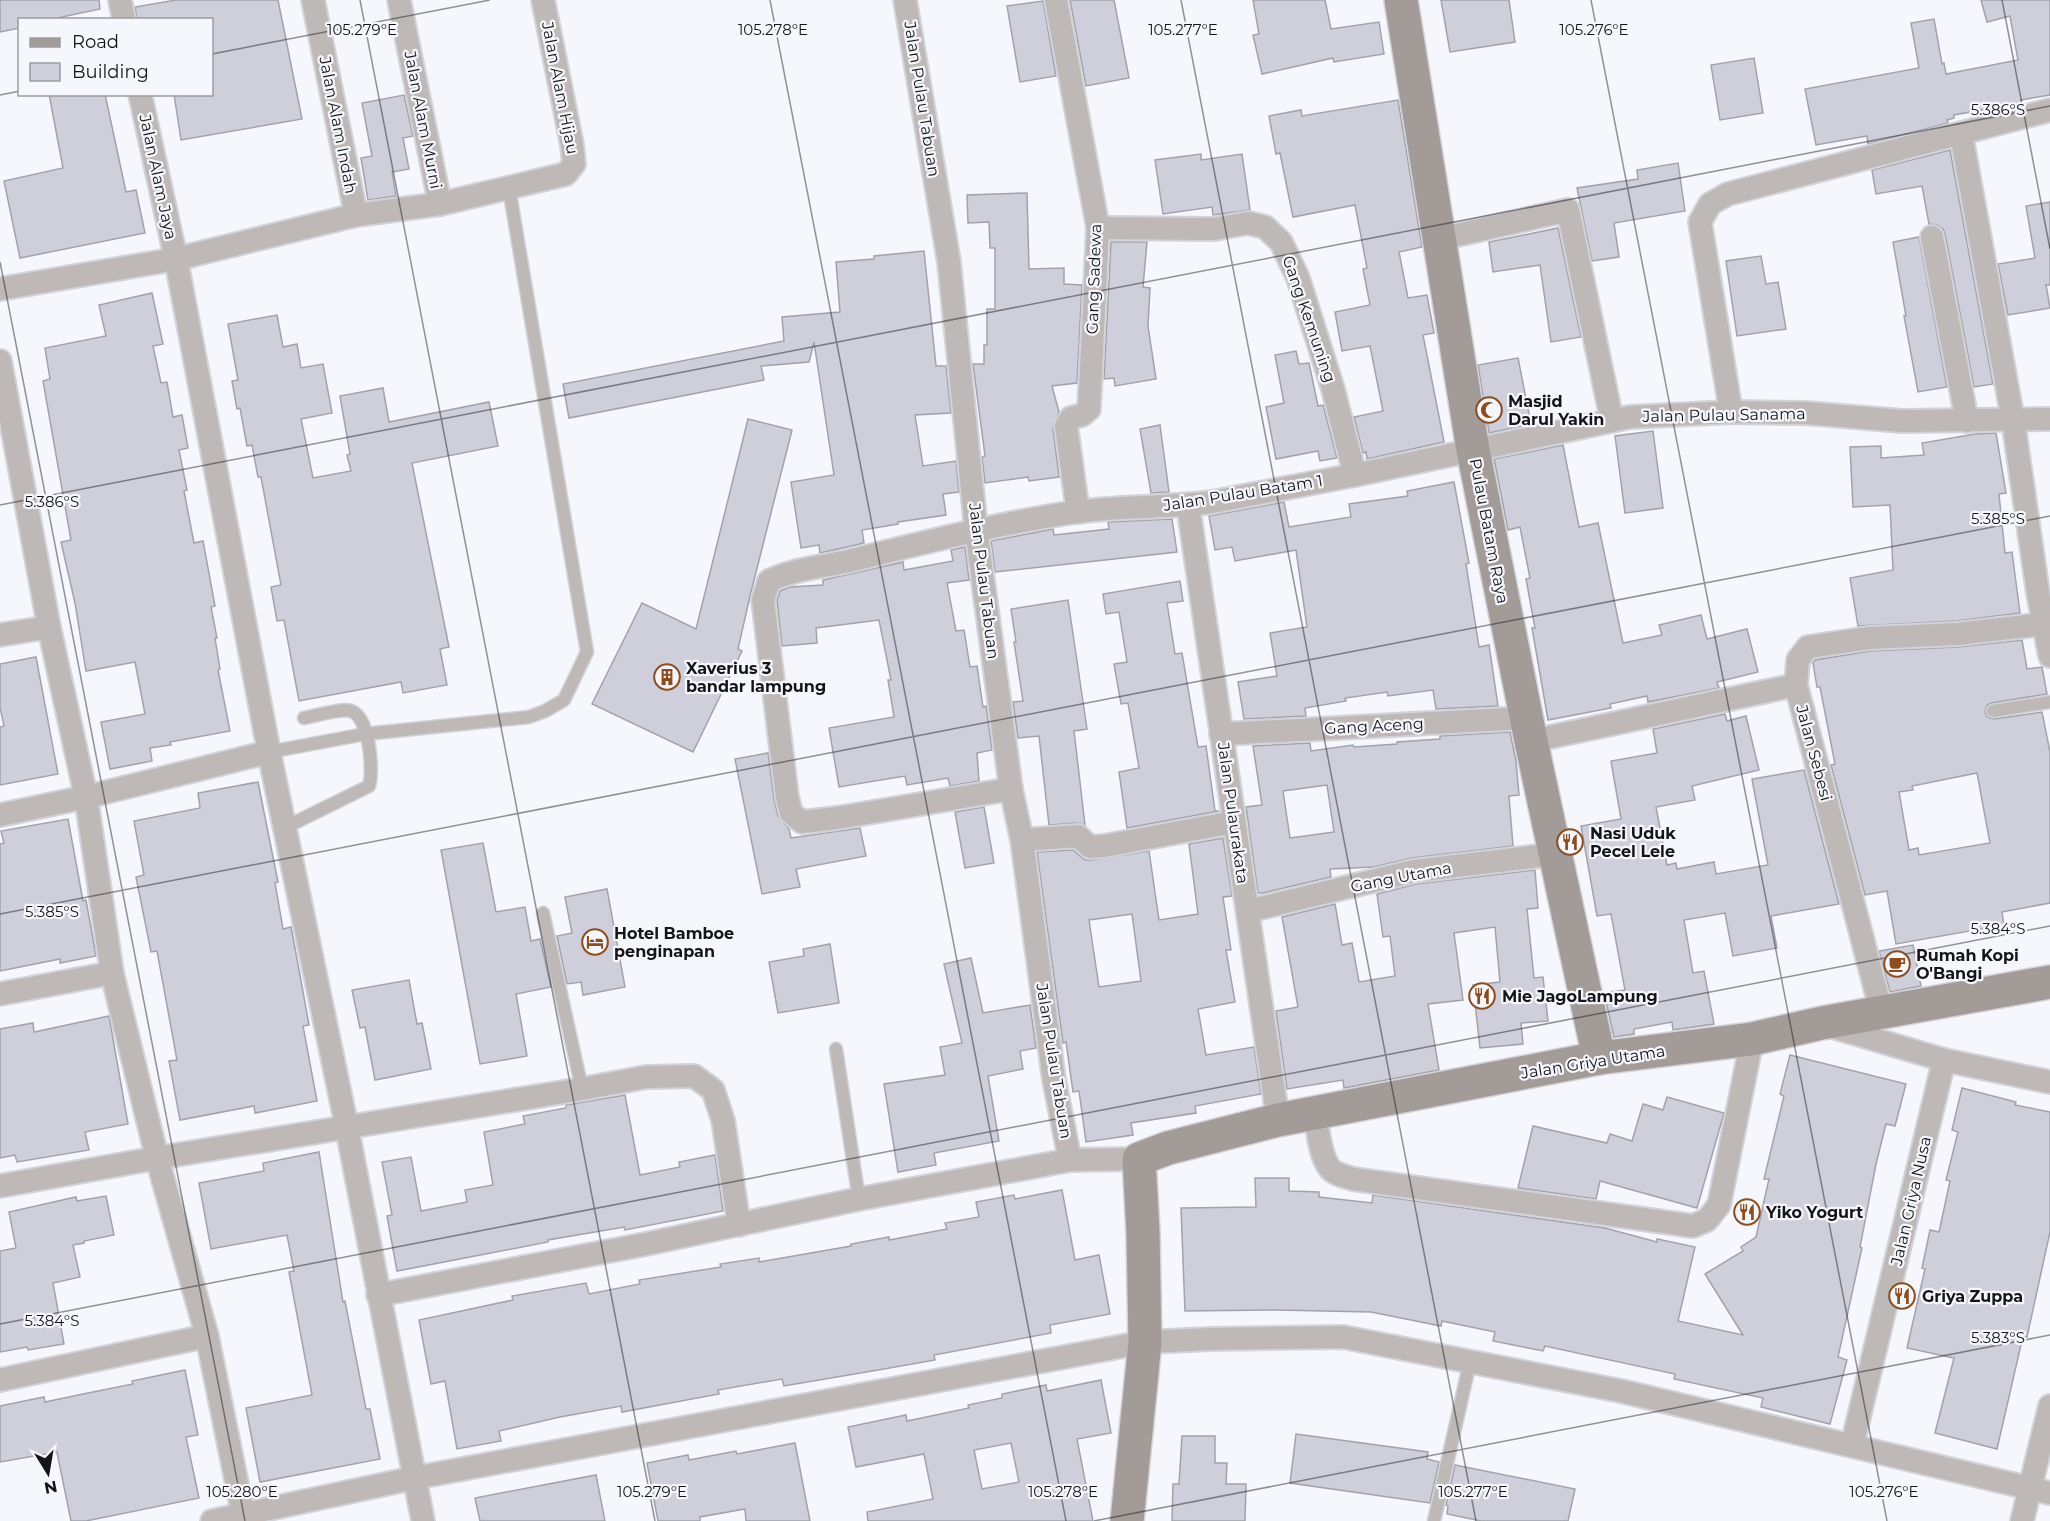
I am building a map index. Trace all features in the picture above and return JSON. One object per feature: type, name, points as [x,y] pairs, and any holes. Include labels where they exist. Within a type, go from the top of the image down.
[{"type":"street","points":[[120,0],[124,18]]},
{"type":"street","name":"Jalan Alam Indah","points":[[313,0],[356,215]]},
{"type":"street","name":"Jalan Alam Murni","points":[[399,0],[440,204]]},
{"type":"street","name":"Jalan Alam Hijau","points":[[509,188],[566,174],[574,164],[543,0]]},
{"type":"street","name":"Jalan Pulau Tabuan","points":[[905,0],[949,262],[976,529],[1011,789],[1022,840],[1054,1080],[1070,1160]]},
{"type":"street","name":"Gang Sadewa","points":[[1056,0],[1098,228],[1089,409],[1082,415],[1071,418],[1066,426],[1078,512]]},
{"type":"street","name":"Pulau Batam Raya","points":[[1401,0],[1473,450],[1599,1058]]},
{"type":"street","name":"Jalan Alam Jaya","points":[[140,96],[176,259],[269,752],[347,1128],[423,1521]]},
{"type":"street","points":[[1731,412],[1700,222],[1710,204],[1728,194],[1762,183],[2050,110]]},
{"type":"street","points":[[1961,134],[2013,420],[2050,656]]},
{"type":"street","points":[[0,289],[176,259],[356,215],[440,204],[509,188]]},
{"type":"street","points":[[1439,239],[1568,210],[1612,421]]},
{"type":"street","name":"Gang Kemuning","points":[[1098,228],[1214,229],[1248,223],[1264,227],[1281,242],[1298,278],[1333,389],[1355,475]]},
{"type":"street","points":[[1932,237],[1967,421]]},
{"type":"street","points":[[0,361],[49,627],[86,797],[112,972],[157,1158],[207,1336],[243,1514]]},
{"type":"street","name":"Jalan Pulau Sanama","points":[[1473,450],[1630,417],[1731,412],[1806,413],[1902,422],[2050,419]]},
{"type":"street","name":"Jalan Pulau Batam 1","points":[[1011,789],[802,822],[791,813],[787,797],[763,600],[769,581],[805,567],[850,561],[976,529],[1078,512],[1188,505],[1355,475],[1473,450]]},
{"type":"street","name":"Jalan Pulaurakata","points":[[1188,505],[1278,1120]]},
{"type":"street","points":[[1796,685],[1798,660],[1808,647],[1869,638],[1957,634],[2044,624]]},
{"type":"street","points":[[0,635],[49,627]]},
{"type":"street","name":"Jalan Sebesi","points":[[1529,729],[1796,685],[1882,1014]]},
{"type":"street","name":"Gang Aceng","points":[[1221,734],[1529,729]]},
{"type":"street","points":[[0,815],[86,797],[269,752]]},
{"type":"street","points":[[1022,840],[1078,836],[1090,847],[1234,822]]},
{"type":"street","name":"Gang Utama","points":[[1248,911],[1414,871],[1556,854]]},
{"type":"street","points":[[0,994],[112,972]]},
{"type":"street","name":"Jalan Griya Utama","points":[[1139,1159],[1168,1148],[1278,1120],[1599,1058],[1752,1039],[1822,1023],[2050,982]]},
{"type":"street","points":[[1822,1023],[1944,1060],[2050,1082]]},
{"type":"street","points":[[1315,1113],[1327,1165],[1335,1172],[1353,1179],[1693,1226],[1707,1220],[1719,1205],[1752,1039]]},
{"type":"street","name":"Jalan Griya Nusa","points":[[1852,1446],[1944,1060]]},
{"type":"street","points":[[0,1186],[646,1077],[694,1076],[713,1090],[723,1120],[739,1225]]},
{"type":"street","points":[[378,1295],[739,1225],[859,1199],[1070,1160],[1139,1159],[1145,1342],[1126,1521]]},
{"type":"street","points":[[0,1380],[207,1336]]},
{"type":"street","points":[[212,1521],[414,1478],[1145,1342],[1211,1339],[1343,1337],[1621,1391],[2040,1491]]},
{"type":"street","points":[[2022,1521],[2040,1491],[2050,1406]]},
{"type":"lane","points":[[269,752],[365,734],[529,717],[564,700],[587,652],[509,188]]},
{"type":"lane","points":[[1992,711],[2050,702]]},
{"type":"lane","points":[[284,828],[369,786],[372,776],[363,721],[356,713],[348,710],[304,718]]},
{"type":"lane","points":[[543,913],[582,1089]]},
{"type":"lane","points":[[836,1049],[859,1199]]},
{"type":"lane","points":[[1434,1521],[1470,1362]]},
{"type":"building","points":[[0,0],[99,0],[100,9],[57,18],[18,18],[18,28],[0,32]]},
{"type":"building","points":[[176,0],[278,0],[302,119],[181,140],[174,96],[213,96],[213,18],[137,18],[135,7]]},
{"type":"building","points":[[1070,0],[1114,0],[1129,78],[1086,86]]},
{"type":"building","points":[[1253,0],[1325,0],[1331,29],[1379,22],[1384,54],[1334,62],[1333,58],[1262,74],[1253,35],[1259,34]]},
{"type":"building","points":[[1441,0],[1509,0],[1515,42],[1450,52]]},
{"type":"building","points":[[1981,0],[2050,0],[2050,95],[2021,100],[2021,103],[1954,115],[1954,118],[1947,120],[1948,123],[1868,144],[1867,136],[1816,145],[1805,89],[1919,68],[1911,23],[1934,19],[1946,74],[2018,60],[2010,16],[1987,22]]},
{"type":"building","points":[[1043,1],[1056,76],[1020,82],[1007,6]]},
{"type":"building","points":[[1754,58],[1763,113],[1720,120],[1711,65]]},
{"type":"building","points":[[404,95],[413,136],[403,138],[409,169],[392,172],[396,196],[368,200],[361,158],[372,156],[362,103]]},
{"type":"building","points":[[49,96],[105,96],[126,192],[136,190],[145,233],[20,258],[4,181],[63,168]]},
{"type":"building","points":[[1398,100],[1422,247],[1399,252],[1408,298],[1427,295],[1434,333],[1423,335],[1444,442],[1367,459],[1366,452],[1363,453],[1354,417],[1383,411],[1370,346],[1342,351],[1335,312],[1370,305],[1363,269],[1367,268],[1355,205],[1293,217],[1280,153],[1276,154],[1269,116],[1301,110],[1302,116]]},
{"type":"building","points":[[1950,150],[1993,384],[1974,387],[1943,229],[1929,224],[1922,186],[1876,194],[1872,170]]},
{"type":"building","points":[[1201,154],[1201,160],[1242,154],[1250,210],[1213,215],[1212,207],[1163,214],[1155,160]]},
{"type":"building","points":[[1678,163],[1685,211],[1614,223],[1619,257],[1592,261],[1577,188],[1638,179],[1637,170]]},
{"type":"building","points":[[1027,193],[1029,269],[1064,268],[1064,284],[1082,285],[1077,383],[1052,386],[1059,412],[1053,428],[1059,477],[1029,481],[1028,477],[985,483],[982,457],[985,456],[973,364],[984,364],[984,345],[987,345],[987,309],[995,309],[995,248],[990,248],[989,222],[968,223],[967,195]]},
{"type":"building","points":[[2050,202],[2050,285],[2046,285],[2050,308],[2008,315],[1998,264],[2035,258],[2026,206]]},
{"type":"building","points":[[1558,228],[1581,337],[1551,342],[1540,265],[1493,272],[1489,242]]},
{"type":"building","points":[[1919,237],[1947,387],[1918,392],[1893,242]]},
{"type":"building","points":[[1111,242],[1147,242],[1143,287],[1150,288],[1148,326],[1156,379],[1115,386],[1114,378],[1104,379]]},
{"type":"building","points":[[924,251],[936,366],[946,366],[951,413],[915,415],[923,466],[956,461],[959,492],[943,494],[946,515],[862,530],[864,543],[843,548],[820,553],[819,545],[801,548],[791,482],[834,475],[814,342],[809,362],[761,366],[764,380],[569,418],[563,384],[784,341],[782,317],[840,312],[836,262]]},
{"type":"building","points":[[1761,256],[1766,284],[1778,282],[1786,329],[1737,336],[1726,261]]},
{"type":"building","points":[[152,293],[163,344],[153,346],[161,383],[167,382],[173,417],[182,415],[188,448],[179,450],[187,490],[184,491],[194,543],[203,541],[215,606],[211,607],[217,638],[215,638],[220,669],[218,670],[230,731],[150,748],[152,761],[110,769],[101,722],[145,714],[135,662],[86,671],[75,603],[61,542],[71,540],[43,381],[50,379],[45,348],[106,336],[99,305]]},
{"type":"building","points":[[277,315],[283,347],[297,344],[301,368],[323,364],[332,413],[301,419],[313,478],[351,471],[340,396],[383,388],[389,422],[489,402],[498,446],[412,463],[449,647],[440,649],[447,685],[403,693],[401,682],[299,701],[284,620],[277,621],[271,587],[281,585],[261,477],[258,477],[252,445],[247,446],[240,408],[237,409],[232,381],[238,380],[228,324]]},
{"type":"building","points":[[1296,351],[1299,364],[1309,363],[1318,406],[1323,405],[1337,458],[1320,461],[1318,451],[1276,459],[1266,407],[1284,403],[1275,355]]},
{"type":"building","points":[[1518,358],[1531,424],[1489,433],[1478,365]]},
{"type":"building","points":[[748,419],[792,430],[738,649],[742,651],[693,752],[592,704],[642,603],[696,629]]},
{"type":"building","points":[[1160,425],[1169,492],[1151,493],[1140,429]]},
{"type":"building","points":[[1653,431],[1663,508],[1625,513],[1615,436]]},
{"type":"building","points":[[1996,433],[2006,493],[1999,494],[2005,553],[2012,552],[2020,613],[1956,621],[1858,626],[1850,578],[1893,570],[1890,505],[1853,507],[1850,447],[1881,446],[1881,458],[1924,455],[1922,443],[1975,434]]},
{"type":"building","points":[[1563,445],[1579,527],[1598,523],[1623,643],[1662,635],[1659,625],[1701,615],[1707,639],[1747,629],[1758,672],[1717,682],[1719,688],[1648,702],[1647,696],[1610,704],[1611,708],[1548,720],[1532,628],[1535,628],[1526,579],[1530,578],[1520,527],[1508,530],[1494,459]]},
{"type":"building","points":[[1454,482],[1469,563],[1466,564],[1479,647],[1489,645],[1498,706],[1436,709],[1433,690],[1388,696],[1387,692],[1345,698],[1346,701],[1305,708],[1306,716],[1244,719],[1238,682],[1277,676],[1270,633],[1307,627],[1296,550],[1235,561],[1232,547],[1215,550],[1209,516],[1284,502],[1289,527],[1351,517],[1349,504],[1408,496],[1407,491]]},
{"type":"building","points":[[1172,519],[1177,552],[995,572],[991,541],[1053,529],[1054,535],[1109,529],[1108,522]]},
{"type":"building","points":[[965,547],[969,580],[947,583],[956,631],[964,630],[970,667],[977,666],[983,707],[986,706],[992,750],[977,753],[979,781],[950,786],[948,778],[907,785],[905,776],[839,787],[829,728],[894,717],[888,680],[891,680],[879,620],[816,628],[817,643],[782,646],[777,600],[780,591],[790,587],[823,585],[823,580],[903,562],[904,570],[953,561],[951,550]]},
{"type":"building","points":[[1180,581],[1183,601],[1167,603],[1175,654],[1182,653],[1198,747],[1206,746],[1215,811],[1219,811],[1127,828],[1119,772],[1139,768],[1128,703],[1121,704],[1114,664],[1127,662],[1119,612],[1106,614],[1103,594]]},
{"type":"building","points":[[1068,600],[1087,729],[1074,731],[1085,825],[1077,823],[1049,825],[1039,736],[1018,738],[1013,702],[1023,701],[1011,609]]},
{"type":"building","points":[[2022,640],[2027,669],[2042,667],[2047,694],[1992,703],[1987,705],[1985,712],[1987,717],[1994,719],[2042,712],[2050,752],[2050,903],[2002,912],[2004,925],[1896,944],[1887,891],[1865,895],[1831,765],[1835,764],[1813,663],[1815,660],[1870,651],[1958,647]],"holes":[[[1977,773],[1990,843],[1919,855],[1918,848],[1909,850],[1899,792],[1913,790],[1912,786]]]},
{"type":"building","points":[[36,657],[58,774],[0,785],[0,727],[4,726],[0,707],[0,664]]},
{"type":"building","points":[[1725,714],[1727,721],[1746,716],[1759,770],[1692,786],[1695,800],[1656,807],[1667,865],[1676,863],[1677,869],[1714,862],[1716,874],[1768,865],[1752,779],[1804,770],[1839,904],[1771,916],[1777,948],[1733,956],[1725,913],[1684,920],[1693,973],[1704,971],[1714,1024],[1673,1030],[1672,1022],[1634,1029],[1634,1034],[1614,1037],[1604,993],[1625,990],[1611,914],[1597,916],[1581,826],[1621,819],[1611,761],[1657,753],[1653,729]]},
{"type":"building","points":[[1510,732],[1516,761],[1519,795],[1509,796],[1513,846],[1412,858],[1374,867],[1330,869],[1331,877],[1258,893],[1246,807],[1262,805],[1253,746],[1310,743],[1311,751],[1353,745],[1354,747],[1440,739],[1440,736]],"holes":[[[1327,785],[1334,832],[1290,838],[1283,791]]]},
{"type":"building","points":[[768,753],[778,816],[789,829],[791,838],[860,828],[866,856],[796,869],[800,887],[762,894],[735,759]]},
{"type":"building","points":[[258,782],[278,882],[275,883],[283,929],[291,927],[300,975],[309,1025],[303,1026],[317,1101],[255,1113],[254,1106],[180,1120],[169,1061],[177,1060],[157,951],[151,952],[136,877],[144,875],[134,821],[200,808],[198,793]]},
{"type":"building","points":[[984,807],[994,863],[965,868],[955,812]]},
{"type":"building","points":[[68,819],[96,956],[60,963],[60,959],[0,971],[0,844],[4,843],[1,831]]},
{"type":"building","points":[[1223,838],[1232,896],[1223,897],[1231,950],[1226,950],[1235,1002],[1198,1009],[1206,1055],[1254,1047],[1261,1094],[1195,1106],[1196,1113],[1131,1123],[1133,1135],[1086,1142],[1079,1091],[1073,1092],[1066,1042],[1063,1043],[1037,852],[1073,850],[1085,860],[1091,860],[1149,851],[1159,920],[1198,914],[1189,844]],"holes":[[[1132,914],[1141,981],[1099,987],[1089,920]]]},
{"type":"building","points":[[483,843],[496,912],[525,907],[531,941],[540,939],[551,987],[516,994],[527,1056],[480,1064],[441,850]]},
{"type":"building","points":[[1535,870],[1538,908],[1527,909],[1534,978],[1543,977],[1548,1021],[1521,1023],[1523,1044],[1480,1048],[1473,985],[1500,982],[1495,927],[1454,933],[1463,1000],[1428,1004],[1439,1070],[1344,1088],[1343,1080],[1287,1089],[1276,1011],[1298,1007],[1282,917],[1335,904],[1342,945],[1352,943],[1359,982],[1395,976],[1390,936],[1383,937],[1377,894],[1416,884]]},
{"type":"building","name":"Hotel Bamboe penginapan","points":[[607,889],[625,987],[583,995],[581,982],[567,984],[557,936],[572,933],[565,897]]},
{"type":"building","points":[[830,944],[839,1003],[778,1013],[769,962],[804,956],[803,949]]},
{"type":"building","points":[[1913,945],[1921,986],[1890,992],[1879,951]]},
{"type":"building","points":[[971,958],[983,1013],[1030,1005],[1036,1048],[1020,1051],[1023,1069],[988,1076],[999,1141],[934,1153],[936,1165],[898,1172],[884,1084],[945,1075],[940,1047],[962,1043],[944,964]]},
{"type":"building","points":[[409,980],[417,1024],[422,1023],[431,1069],[375,1080],[365,1027],[360,1028],[352,990]]},
{"type":"building","points":[[109,1016],[128,1124],[85,1132],[89,1150],[17,1162],[15,1155],[0,1158],[0,1029],[33,1023],[34,1032]]},
{"type":"building","points":[[1790,1055],[1906,1084],[1895,1126],[1886,1124],[1876,1164],[1860,1247],[1862,1248],[1838,1357],[1847,1360],[1830,1424],[1761,1407],[1763,1398],[1674,1379],[1675,1374],[1545,1346],[1543,1351],[1493,1341],[1495,1332],[1442,1321],[1441,1326],[1371,1312],[1185,1311],[1181,1208],[1256,1207],[1255,1178],[1289,1178],[1289,1191],[1319,1192],[1319,1197],[1372,1203],[1373,1195],[1605,1228],[1657,1242],[1657,1239],[1695,1247],[1678,1321],[1743,1335],[1705,1274],[1743,1251],[1741,1247],[1756,1237],[1769,1179],[1764,1179],[1784,1096],[1780,1094]]},
{"type":"building","points":[[1962,1088],[2016,1102],[2015,1105],[2050,1112],[2050,1232],[2027,1337],[2023,1336],[1997,1449],[1935,1433],[1954,1358],[1907,1348],[1925,1269],[1922,1268],[1930,1230],[1939,1232],[1950,1181],[1946,1180],[1958,1132],[1952,1130]]},
{"type":"building","points":[[625,1095],[640,1175],[680,1167],[679,1162],[715,1155],[723,1211],[625,1230],[624,1227],[548,1240],[548,1242],[397,1271],[387,1216],[392,1215],[382,1162],[411,1157],[421,1211],[467,1202],[465,1190],[493,1185],[484,1132],[525,1124],[523,1116],[566,1108],[566,1105]]},
{"type":"building","points":[[1667,1097],[1724,1113],[1697,1208],[1600,1181],[1596,1199],[1518,1188],[1533,1126],[1607,1143],[1610,1134],[1632,1141],[1643,1104],[1663,1110]]},
{"type":"building","points":[[319,1152],[343,1302],[345,1301],[366,1409],[370,1409],[380,1459],[260,1482],[246,1408],[312,1395],[289,1272],[294,1271],[287,1235],[211,1249],[199,1183],[264,1171],[263,1163]]},
{"type":"building","points":[[1062,1190],[1075,1260],[1099,1255],[1110,1314],[1050,1325],[1051,1333],[934,1355],[935,1360],[884,1369],[784,1386],[782,1379],[718,1390],[719,1394],[622,1412],[621,1406],[560,1417],[499,1431],[501,1441],[457,1449],[445,1381],[431,1384],[419,1320],[513,1300],[512,1296],[586,1283],[589,1294],[640,1284],[639,1280],[721,1267],[720,1264],[759,1258],[759,1262],[889,1237],[889,1240],[947,1229],[945,1223],[979,1217],[976,1202],[1014,1195],[1015,1199]]},
{"type":"building","points":[[106,1196],[114,1235],[73,1245],[80,1277],[53,1283],[64,1344],[0,1352],[0,1251],[16,1248],[9,1212],[76,1197],[77,1201]]},
{"type":"building","points":[[185,1370],[198,1435],[186,1437],[199,1498],[86,1521],[71,1521],[57,1452],[0,1462],[0,1406],[44,1397],[45,1402],[133,1384],[132,1381]]},
{"type":"building","points":[[1101,1380],[1111,1433],[1077,1439],[1093,1521],[868,1521],[867,1512],[933,1499],[924,1454],[856,1467],[848,1427],[906,1415],[907,1421],[969,1408],[968,1405],[1002,1398],[1002,1394],[1046,1385],[1047,1391]],"holes":[[[1011,1443],[1019,1482],[982,1489],[974,1450]]]},
{"type":"building","points":[[1296,1434],[1428,1452],[1427,1459],[1439,1462],[1430,1503],[1290,1483]]},
{"type":"building","points":[[1182,1436],[1215,1436],[1215,1463],[1227,1463],[1226,1484],[1246,1484],[1245,1521],[1172,1521],[1173,1484],[1179,1484]]},
{"type":"building","points":[[795,1443],[810,1521],[746,1521],[745,1509],[700,1517],[700,1521],[658,1521],[647,1463],[688,1455],[689,1460],[736,1451],[737,1454]]},
{"type":"building","points":[[1455,1465],[1575,1489],[1568,1521],[1481,1521],[1447,1514],[1448,1506],[1446,1505]]},
{"type":"building","points":[[596,1475],[605,1521],[480,1521],[475,1498]]},
{"type":"place","name":"Masjid Darul Yakin","points":[[1489,410]]},
{"type":"place","name":"Xaverius 3 bandar lampung","points":[[667,677]]},
{"type":"place","name":"Nasi Uduk Pecel Lele","points":[[1570,842]]},
{"type":"place","name":"Hotel Bamboe penginapan","points":[[595,942]]},
{"type":"place","name":"Rumah Kopi O'Bangi","points":[[1897,964]]},
{"type":"place","name":"Mie JagoLampung","points":[[1482,996]]},
{"type":"place","name":"Yiko Yogurt","points":[[1747,1212]]},
{"type":"place","name":"Griya Zuppa","points":[[1902,1296]]}]
